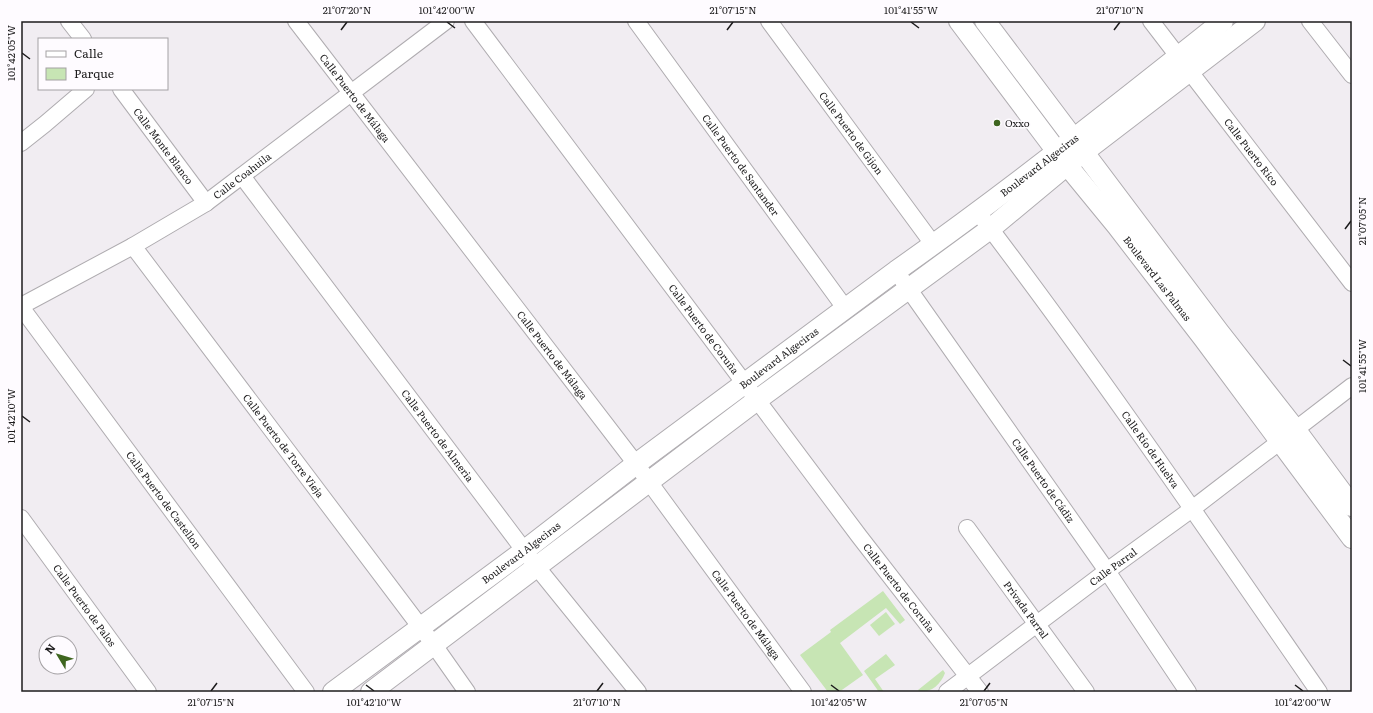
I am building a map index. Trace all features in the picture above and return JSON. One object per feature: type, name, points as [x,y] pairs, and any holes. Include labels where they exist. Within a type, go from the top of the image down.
[{"type":"street","points":[[69,21],[82,38]]},
{"type":"street","name":"Calle Puerto de Málaga","points":[[296,21],[636,464],[804,692]]},
{"type":"street","name":"Calle Coahuila","points":[[21,307],[133,246],[206,203],[446,21]]},
{"type":"street","name":"Calle Puerto de Coruña","points":[[473,21],[859,536],[980,692]]},
{"type":"street","name":"Calle Puerto de Santander","points":[[636,21],[845,308]]},
{"type":"street","name":"Calle Puerto de Gijon","points":[[769,21],[933,244]]},
{"type":"street","name":"Boulevard Las Palmas","points":[[959,21],[1062,158],[1117,226],[1287,435],[1352,506]]},
{"type":"street","name":"Boulevard Las Palmas","points":[[985,21],[1219,332],[1287,435],[1352,538]]},
{"type":"street","name":"Calle Puerto Rico","points":[[1151,21],[1352,283]]},
{"type":"street","name":"Boulevard Algeciras","points":[[1184,64],[1224,21]]},
{"type":"street","name":"Boulevard Algeciras","points":[[333,692],[845,308],[977,212],[1079,146],[1184,64],[1255,21]]},
{"type":"street","points":[[1310,21],[1352,75]]},
{"type":"street","points":[[21,143],[85,90]]},
{"type":"street","name":"Calle Monte Blanco","points":[[121,90],[206,203]]},
{"type":"street","name":"Boulevard Algeciras","points":[[371,692],[757,400],[990,229],[1062,158]]},
{"type":"street","name":"Calle Puerto de Almeria","points":[[242,176],[536,566],[638,692]]},
{"type":"street","name":"Calle Río de Huelva","points":[[977,212],[1054,314],[1320,692]]},
{"type":"street","name":"Calle Puerto de Torre Vieja","points":[[133,246],[434,645],[467,692]]},
{"type":"street","name":"Calle Puerto de Cádiz","points":[[896,271],[1107,571],[1188,692]]},
{"type":"street","name":"Calle Puerto de Castellon","points":[[21,307],[306,692]]},
{"type":"street","name":"Calle Parral","points":[[946,692],[1192,509],[1352,386]]},
{"type":"street","name":"Calle Puerto de Palos","points":[[21,518],[148,692]]},
{"type":"street","name":"Privada Parral","points":[[967,528],[1086,692]]},
{"type":"green space","points":[[883,591],[905,620],[900,624],[886,608],[840,643],[863,675],[839,692],[828,692],[800,655],[831,632],[830,630]]},
{"type":"green space","points":[[886,612],[895,624],[879,636],[870,625]]},
{"type":"green space","points":[[886,654],[895,665],[875,679],[884,692],[879,692],[864,671]]},
{"type":"green space","points":[[943,670],[945,673],[936,687],[924,692],[920,692],[918,690]]},
{"type":"place","name":"Oxxo","points":[[997,123]]}]
